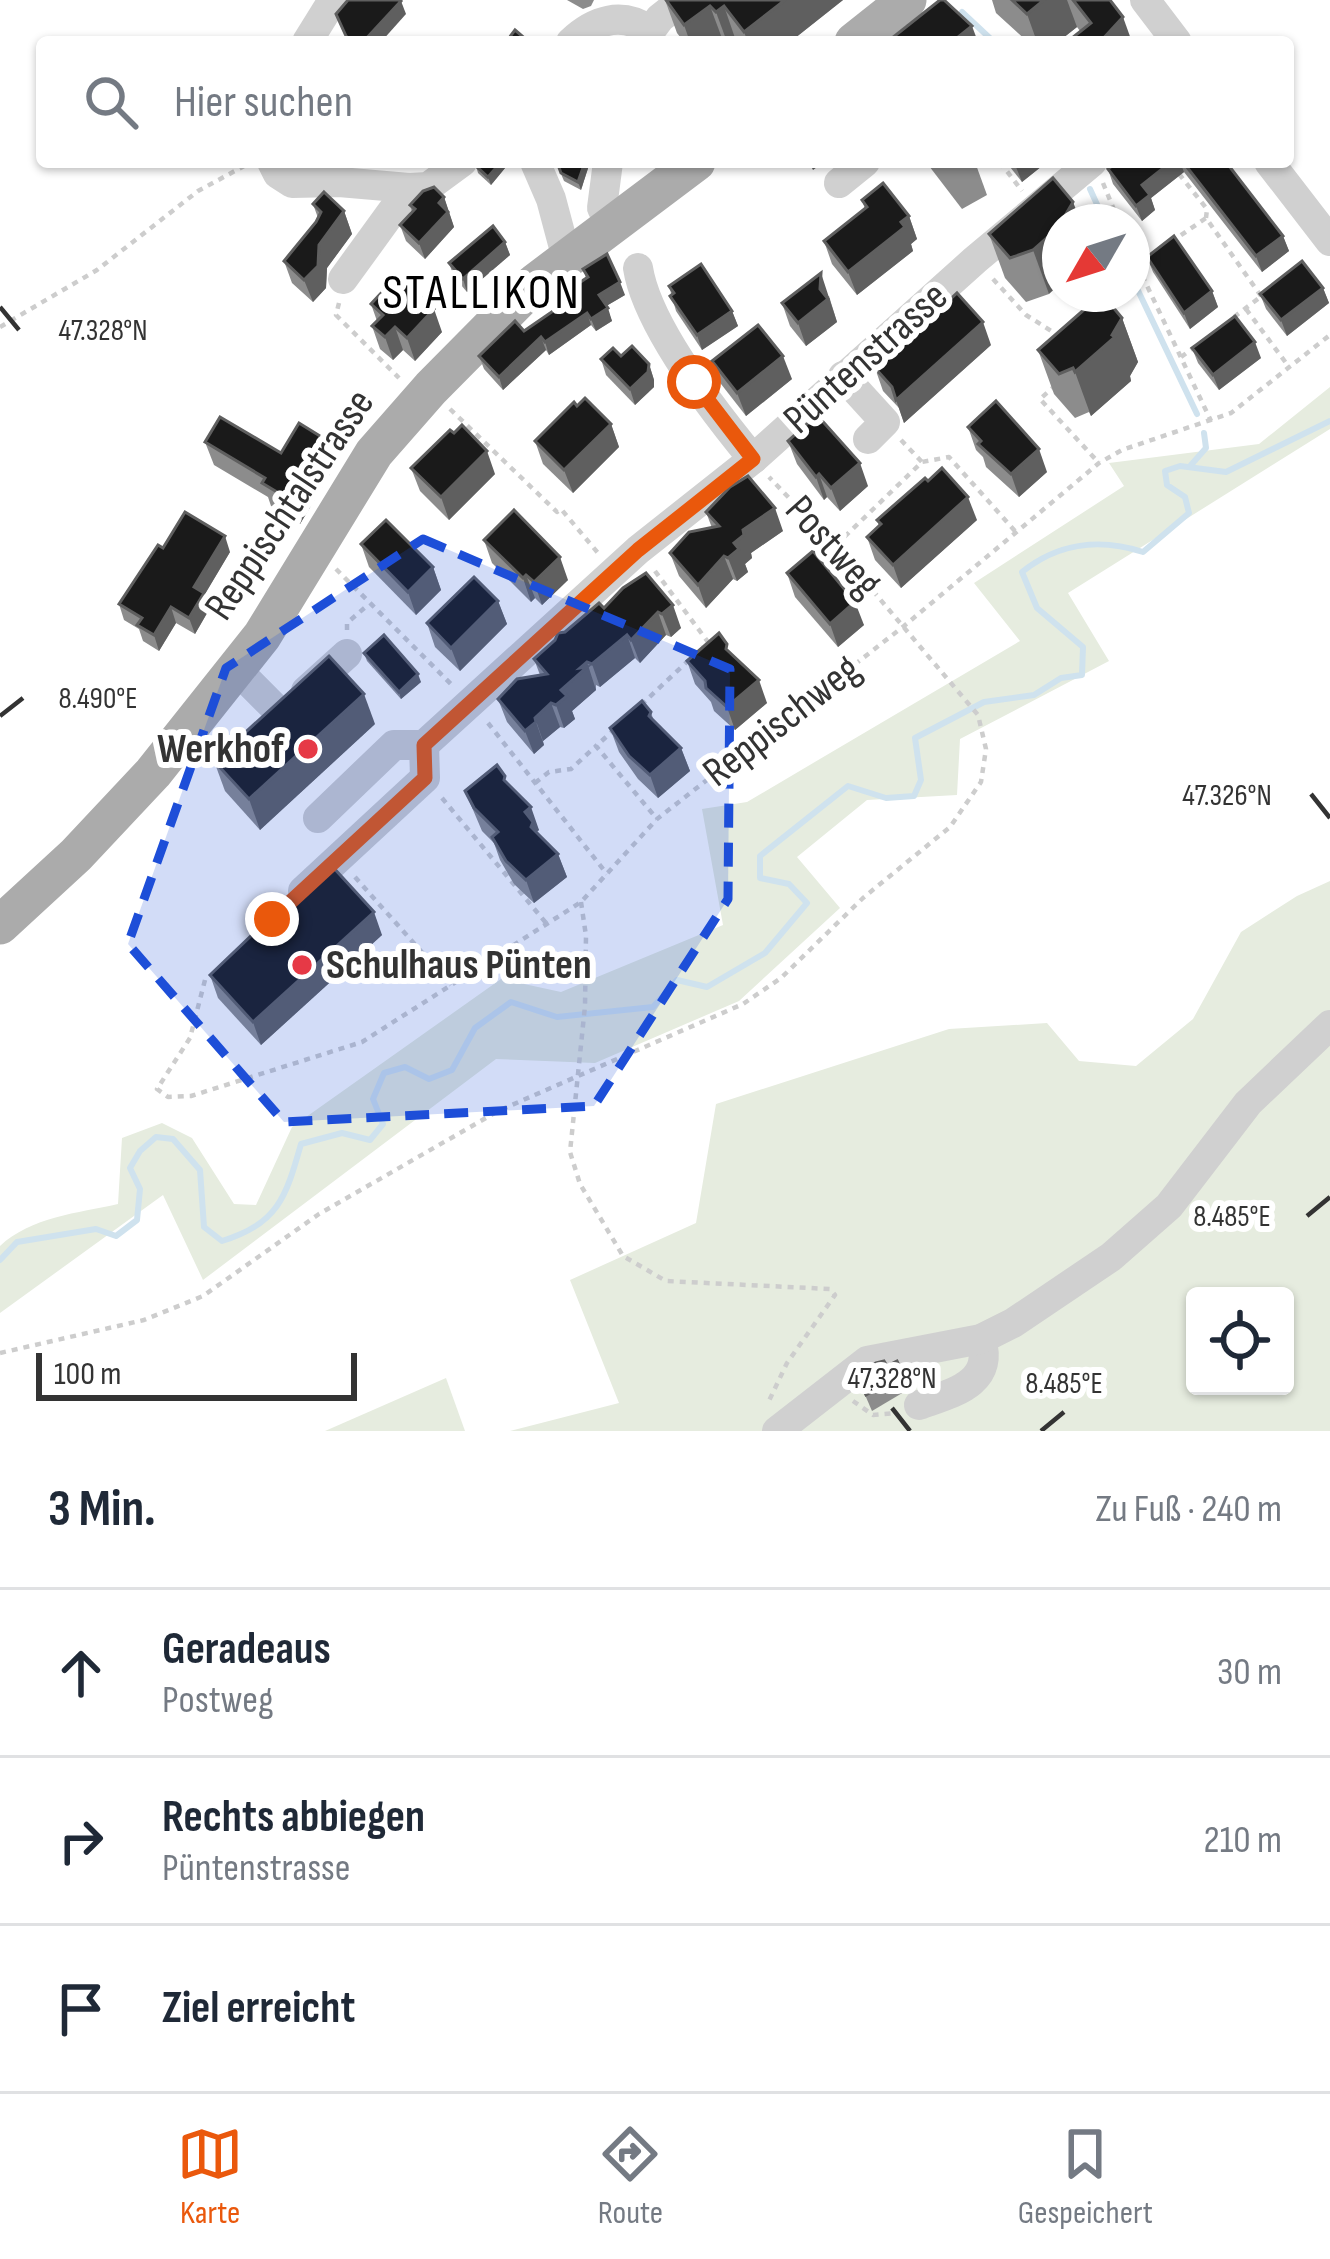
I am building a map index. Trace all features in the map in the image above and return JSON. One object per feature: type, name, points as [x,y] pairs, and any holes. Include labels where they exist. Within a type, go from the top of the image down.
[{"type":"main road","points":[[862,36],[907,0]]},
{"type":"main road","name":"Reppischtalstrasse","points":[[0,925],[76,855],[153,773],[262,636],[415,383],[688,168]]},
{"type":"street","points":[[311,36],[333,0]]},
{"type":"street","points":[[580,36],[601,22],[639,23],[683,0]]},
{"type":"street","points":[[1145,0],[1172,36]]},
{"type":"street","points":[[271,168],[292,183],[409,188],[428,187],[454,168]]},
{"type":"street","points":[[538,168],[562,244],[572,255]]},
{"type":"street","points":[[607,168],[602,208],[612,226]]},
{"type":"street","points":[[839,183],[858,168]]},
{"type":"street","points":[[1274,168],[1330,241]]},
{"type":"street","name":"Püntenstrasse","points":[[318,818],[394,745],[424,745],[638,550],[753,459],[975,260],[1036,209],[1097,172]]},
{"type":"street","points":[[341,289],[409,188]]},
{"type":"street","name":"Postweg","points":[[638,268],[641,284],[681,361],[707,404],[753,459]]},
{"type":"street","points":[[843,376],[885,422],[880,435]]},
{"type":"street","name":"Reppischtalstrasse","points":[[236,669],[273,722],[347,654]]},
{"type":"street","points":[[289,904],[425,778],[424,745]]},
{"type":"street","points":[[770,1422],[867,1361],[981,1339],[1013,1323],[1144,1230],[1189,1182],[1248,1103],[1330,1025]]},
{"type":"street","points":[[919,1405],[967,1388],[982,1370],[986,1353],[981,1339]]},
{"type":"path","points":[[0,327],[97,270],[216,179],[249,168]]},
{"type":"path","points":[[1005,168],[1036,209]]},
{"type":"path","points":[[1174,168],[1207,209],[1206,218],[1261,296]]},
{"type":"path","points":[[1097,172],[1111,204]]},
{"type":"path","points":[[1171,242],[1206,218]]},
{"type":"path","points":[[1150,257],[1154,254]]},
{"type":"path","points":[[975,260],[1026,315],[1052,329],[1067,346]]},
{"type":"path","points":[[1229,321],[1278,283]]},
{"type":"path","points":[[341,289],[336,315],[557,512],[560,509],[614,572]]},
{"type":"path","points":[[1150,293],[1210,421]]},
{"type":"path","points":[[1245,308],[1289,367]]},
{"type":"path","name":"Reppischweg","points":[[205,980],[190,1037],[157,1089],[168,1097],[191,1096],[362,1042],[581,902],[657,819],[904,626],[1100,463],[1122,450],[1231,413],[1330,335]]},
{"type":"path","points":[[1181,357],[1197,345]]},
{"type":"path","points":[[1067,375],[1040,399],[1100,463]]},
{"type":"path","points":[[880,435],[922,462]]},
{"type":"path","points":[[835,546],[922,462],[949,457],[1015,531]]},
{"type":"path","name":"Postweg","points":[[580,1073],[743,1004],[781,978],[863,898],[950,827],[981,782],[986,749],[978,715],[835,546],[753,459]]},
{"type":"path","points":[[315,549],[469,703],[607,874]]},
{"type":"path","points":[[535,783],[549,772],[571,769],[708,642],[638,550]]},
{"type":"path","points":[[347,654],[346,623],[370,603]]},
{"type":"path","points":[[596,746],[657,819]]},
{"type":"path","points":[[425,778],[546,923]]},
{"type":"path","points":[[339,858],[451,985]]},
{"type":"path","points":[[581,902],[586,936],[584,1041],[570,1152],[573,1170],[623,1256],[666,1281],[830,1289],[835,1295],[787,1364],[770,1422]]},
{"type":"path","points":[[0,1353],[144,1320],[203,1295],[319,1214],[498,1112],[580,1073]]},
{"type":"path","points":[[854,1400],[873,1415],[919,1405]]},
{"type":"highlighted area","points":[[423,539],[730,669],[728,899],[594,1106],[284,1122],[128,944],[226,668]]},
{"type":"shaded area","points":[[1330,387],[1330,429],[1068,593],[1109,661],[960,739],[957,795],[867,800],[797,857],[840,908],[739,1001],[595,1063],[496,1059],[203,1280],[163,1195],[0,1313],[0,1246],[40,1222],[118,1204],[122,1138],[162,1123],[192,1138],[234,1204],[256,1205],[292,1127],[501,979],[561,992],[723,925],[702,809],[747,802],[1020,641],[974,583],[1124,486],[1109,463],[1259,444]]},
{"type":"shaded area","points":[[1330,881],[1330,1431],[510,1431],[619,1403],[570,1280],[696,1223],[716,1104],[949,1029],[1047,1023],[1079,1061],[1136,1066],[1193,1019],[1241,932]]},
{"type":"shaded area","points":[[446,1378],[465,1431],[325,1431]]},
{"type":"building","points":[[348,0],[401,1],[369,36],[346,36],[336,14]]},
{"type":"building","points":[[666,0],[785,0],[744,32],[724,6],[716,12],[710,6],[684,25]]},
{"type":"building","points":[[940,0],[972,26],[960,36],[895,36]]},
{"type":"building","points":[[1012,0],[1044,0],[1027,14]]},
{"type":"building","points":[[1073,0],[1110,0],[1123,17],[1106,36],[1075,36],[1091,23]]},
{"type":"building","points":[[559,168],[583,168],[578,182]]},
{"type":"building","points":[[1163,168],[1142,185],[1150,195],[1134,204],[1108,169]]},
{"type":"building","points":[[1188,168],[1231,168],[1283,236],[1256,256]]},
{"type":"building","points":[[1053,178],[1073,202],[1042,204],[1042,242],[1033,250],[1010,258],[989,234]]},
{"type":"building","points":[[883,183],[909,216],[901,222],[905,227],[848,272],[824,241],[867,207],[862,200]]},
{"type":"building","points":[[434,187],[444,197],[439,203],[448,212],[419,243],[400,225],[415,209],[410,205]]},
{"type":"building","points":[[324,192],[344,211],[319,245],[318,266],[304,280],[284,261],[316,222],[321,212],[313,204]]},
{"type":"building","points":[[493,226],[505,242],[463,279],[449,263]]},
{"type":"building","points":[[1174,236],[1212,291],[1184,313],[1150,255]]},
{"type":"building","points":[[607,254],[620,282],[599,295],[608,308],[591,319],[587,313],[545,342],[541,337],[499,377],[479,356],[515,321],[524,331],[575,296],[570,289],[588,277],[583,269]]},
{"type":"building","points":[[1302,261],[1323,288],[1281,320],[1260,294]]},
{"type":"building","points":[[701,264],[732,311],[697,335],[670,296],[674,293],[669,286]]},
{"type":"building","points":[[821,273],[820,289],[828,299],[798,323],[782,303]]},
{"type":"building","points":[[398,275],[434,309],[407,338],[395,327],[385,337],[372,326],[383,315],[371,304]]},
{"type":"building","points":[[957,293],[983,322],[896,400],[892,387],[875,368],[884,360],[881,357]]},
{"type":"building","points":[[1081,312],[1117,312],[1122,318],[1115,337],[1075,372],[1073,368],[1059,374],[1038,350]]},
{"type":"building","points":[[1235,316],[1255,342],[1213,375],[1192,348]]},
{"type":"building","points":[[758,325],[783,356],[737,393],[712,361]]},
{"type":"building","points":[[632,346],[649,364],[648,372],[630,389],[601,359],[613,348],[621,356]]},
{"type":"building","points":[[585,398],[611,424],[564,470],[535,441],[574,402],[577,406]]},
{"type":"building","points":[[996,401],[1039,449],[1011,474],[978,444],[981,441],[968,427]]},
{"type":"building","points":[[817,415],[860,463],[831,488],[819,474],[816,477],[788,441]]},
{"type":"building","points":[[220,417],[281,453],[299,423],[328,441],[292,501],[262,483],[265,478],[205,442]]},
{"type":"building","points":[[462,425],[487,451],[441,497],[411,468],[450,430],[454,433]]},
{"type":"building","points":[[942,468],[968,497],[893,565],[867,537],[881,524],[877,520]]},
{"type":"building","points":[[748,476],[775,508],[743,530],[744,535],[734,543],[739,549],[724,556],[698,585],[670,553],[689,532],[719,526],[706,512]]},
{"type":"building","points":[[514,510],[560,557],[534,582],[526,575],[523,578],[484,540]]},
{"type":"building","points":[[185,512],[225,536],[194,587],[204,593],[189,618],[171,607],[154,635],[137,625],[142,618],[119,604]]},
{"type":"building","points":[[386,520],[433,567],[408,592],[361,544]]},
{"type":"building","points":[[813,551],[855,602],[830,624],[787,573]]},
{"type":"building","points":[[646,573],[673,605],[658,612],[631,640],[627,635],[592,664],[587,662],[561,690],[567,696],[556,705],[551,703],[525,731],[498,699],[517,679],[547,674],[534,659],[558,633],[599,603],[604,608]]},
{"type":"building","points":[[474,577],[498,601],[451,648],[427,623]]},
{"type":"building","points":[[719,633],[726,649],[759,680],[727,707],[687,661]]},
{"type":"building","points":[[384,635],[418,674],[399,692],[364,653]]},
{"type":"building","points":[[329,656],[364,694],[249,799],[214,761]]},
{"type":"building","points":[[642,701],[649,716],[681,748],[650,775],[629,756],[610,728]]},
{"type":"building","points":[[497,765],[504,780],[531,807],[525,812],[533,822],[531,827],[558,854],[526,880],[506,861],[492,837],[498,832],[474,808],[465,791]]},
{"type":"building","name":"Schulhaus Pünten","points":[[331,865],[374,912],[253,1022],[210,975]]},
{"type":"building","points":[[884,1361],[887,1366],[897,1361],[903,1374],[866,1395],[856,1374]]},
{"type":"waterway","points":[[962,12],[988,36]]},
{"type":"waterway","points":[[1090,189],[1097,204]]},
{"type":"waterway","points":[[1148,312],[1197,414]]},
{"type":"waterway","points":[[0,1260],[17,1242],[96,1229],[116,1236],[137,1220],[140,1189],[130,1168],[156,1137],[173,1139],[200,1170],[204,1227],[222,1241],[241,1234],[277,1206],[301,1144],[342,1133],[370,1140],[383,1124],[373,1099],[384,1073],[405,1067],[429,1079],[452,1070],[475,1028],[511,1002],[557,1017],[653,1007],[677,980],[707,987],[765,953],[807,903],[789,884],[760,878],[760,856],[848,786],[886,798],[914,796],[921,780],[915,738],[984,702],[1034,695],[1061,678],[1082,675],[1083,647],[1037,608],[1022,572],[1050,555],[1080,546],[1111,545],[1143,552],[1189,513],[1185,497],[1167,485],[1165,471],[1180,466],[1226,472],[1330,421]]},
{"type":"waterway","points":[[1191,465],[1206,448],[1204,433]]},
{"type":"place","name":"Werkhof","points":[[308,749]]},
{"type":"place","name":"Schulhaus Pünten","points":[[302,965]]},
{"type":"district","name":"STALLIKON","points":[[482,293]]},
{"type":"route","points":[[272,919],[425,778],[424,745],[638,550],[753,459],[694,382]]}]
